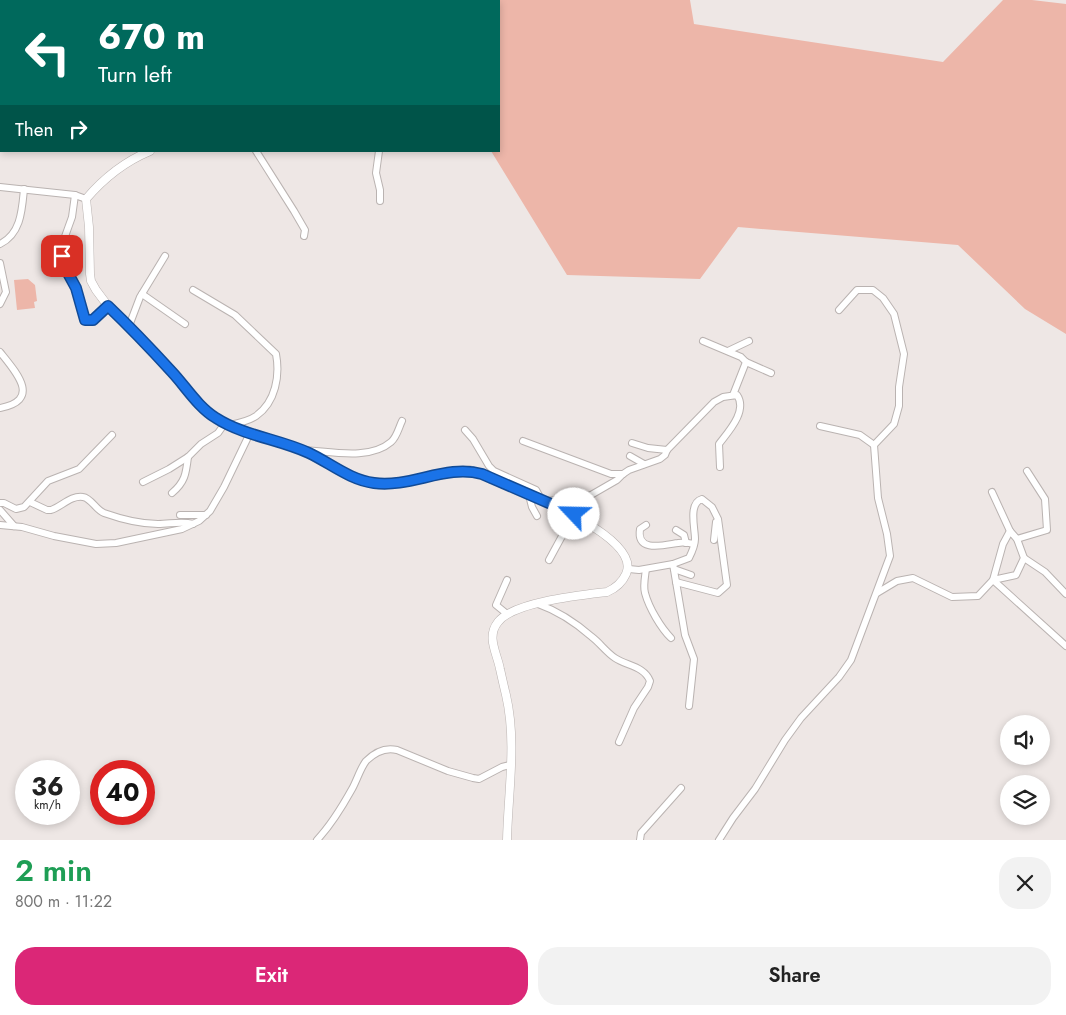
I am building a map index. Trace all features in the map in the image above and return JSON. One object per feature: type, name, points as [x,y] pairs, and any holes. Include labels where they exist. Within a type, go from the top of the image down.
[{"type":"street","points":[[148,152],[125,165],[97,186],[86,199],[89,220],[91,282],[108,306],[129,326],[203,408],[227,424],[301,450],[365,482],[404,482],[470,470],[482,474],[574,514],[600,532],[621,549],[626,556],[629,569],[624,579],[619,585],[607,592],[528,605],[507,614],[497,623],[493,643],[509,710],[510,765],[507,840]]},
{"type":"street","points":[[257,152],[305,230],[304,236]]},
{"type":"street","points":[[379,152],[376,173],[380,190],[380,201]]},
{"type":"street","points":[[0,187],[76,195],[86,199]]},
{"type":"street","points":[[0,244],[12,236],[17,227],[24,189]]},
{"type":"street","points":[[76,195],[72,217],[63,242],[63,264],[76,288],[85,320],[93,320],[108,306]]},
{"type":"street","points":[[129,326],[142,294],[165,256]]},
{"type":"street","points":[[0,263],[6,292],[0,304]]},
{"type":"street","points":[[143,482],[188,457],[201,444],[227,424],[256,416],[266,405],[275,388],[276,354],[235,315],[193,290]]},
{"type":"street","points":[[719,840],[801,718],[847,666],[890,556],[887,534],[878,498],[874,444],[894,424],[899,406],[899,387],[904,354],[894,314],[883,298],[873,290],[857,290],[839,310]]},
{"type":"street","points":[[142,294],[185,324]]},
{"type":"street","points":[[704,341],[741,357],[746,362],[771,373]]},
{"type":"street","points":[[728,351],[750,341]]},
{"type":"street","points":[[0,352],[16,372],[24,390],[23,396],[18,402],[0,408]]},
{"type":"street","points":[[733,395],[746,362]]},
{"type":"street","points":[[542,500],[584,498],[617,480],[623,474],[660,459],[666,455],[667,450],[714,402],[723,397],[737,395],[741,403],[733,426],[719,444],[720,467]]},
{"type":"street","points":[[301,450],[348,453],[376,449],[392,441],[402,421]]},
{"type":"street","points":[[820,426],[860,435],[874,444]]},
{"type":"street","points":[[465,430],[473,439],[489,466],[536,490],[542,500]]},
{"type":"street","points":[[0,525],[14,526],[84,543],[106,544],[156,536],[193,524],[206,515],[224,487],[250,433]]},
{"type":"street","points":[[0,503],[20,509],[30,502],[48,481],[79,469],[112,435]]},
{"type":"street","points":[[523,441],[611,474],[623,474]]},
{"type":"street","points":[[632,443],[648,448],[667,450]]},
{"type":"street","points":[[630,456],[644,464]]},
{"type":"street","points":[[172,493],[181,485],[186,472],[188,457]]},
{"type":"street","points":[[1017,539],[1047,530],[1045,499],[1027,470]]},
{"type":"street","points":[[992,492],[1010,531],[1017,539],[1024,558],[1045,572],[1066,594]]},
{"type":"street","points":[[529,495],[537,516]]},
{"type":"street","points":[[30,502],[50,510],[73,498],[82,496],[103,512],[131,521],[157,524],[187,522],[193,524]]},
{"type":"street","points":[[629,569],[674,566],[689,558],[694,544],[694,513],[697,500],[702,499],[712,507],[718,519],[727,585],[718,593],[676,582]]},
{"type":"street","points":[[0,510],[14,526]]},
{"type":"street","points":[[549,560],[574,514]]},
{"type":"street","points":[[180,515],[206,515]]},
{"type":"street","points":[[714,540],[718,519]]},
{"type":"street","points":[[646,525],[640,529],[639,535],[646,545],[694,544]]},
{"type":"street","points":[[676,530],[684,535],[686,543]]},
{"type":"street","points":[[877,593],[897,581],[912,578],[952,597],[978,596],[993,580],[1003,544],[1010,531]]},
{"type":"street","points":[[993,580],[1016,575],[1024,558]]},
{"type":"street","points":[[674,566],[685,635],[694,660],[689,706]]},
{"type":"street","points":[[674,566],[691,575]]},
{"type":"street","points":[[646,569],[644,592],[664,630],[671,638]]},
{"type":"street","points":[[506,580],[496,606],[507,614]]},
{"type":"street","points":[[993,580],[1066,646]]},
{"type":"street","points":[[538,604],[572,621],[611,655],[638,668],[648,676],[650,680],[648,687],[634,708],[619,742]]},
{"type":"street","points":[[317,840],[353,788],[364,763],[381,750],[391,748],[448,771],[479,779],[494,770],[510,765]]},
{"type":"street","points":[[640,840],[641,833],[681,788]]},
{"type":"shaded area","points":[[500,0],[690,0],[694,24],[943,62],[1003,0],[1032,0],[1066,4],[1066,334],[1025,309],[958,245],[738,227],[700,279],[567,275],[492,152],[500,152]]},
{"type":"shaded area","points":[[28,279],[35,285],[37,301],[34,302],[35,308],[17,310],[14,280]]},
{"type":"route","points":[[62,256],[63,264],[76,288],[85,320],[93,320],[108,306],[148,345],[203,408],[215,418],[228,425],[297,448],[365,482],[404,482],[470,470],[574,514]]}]
